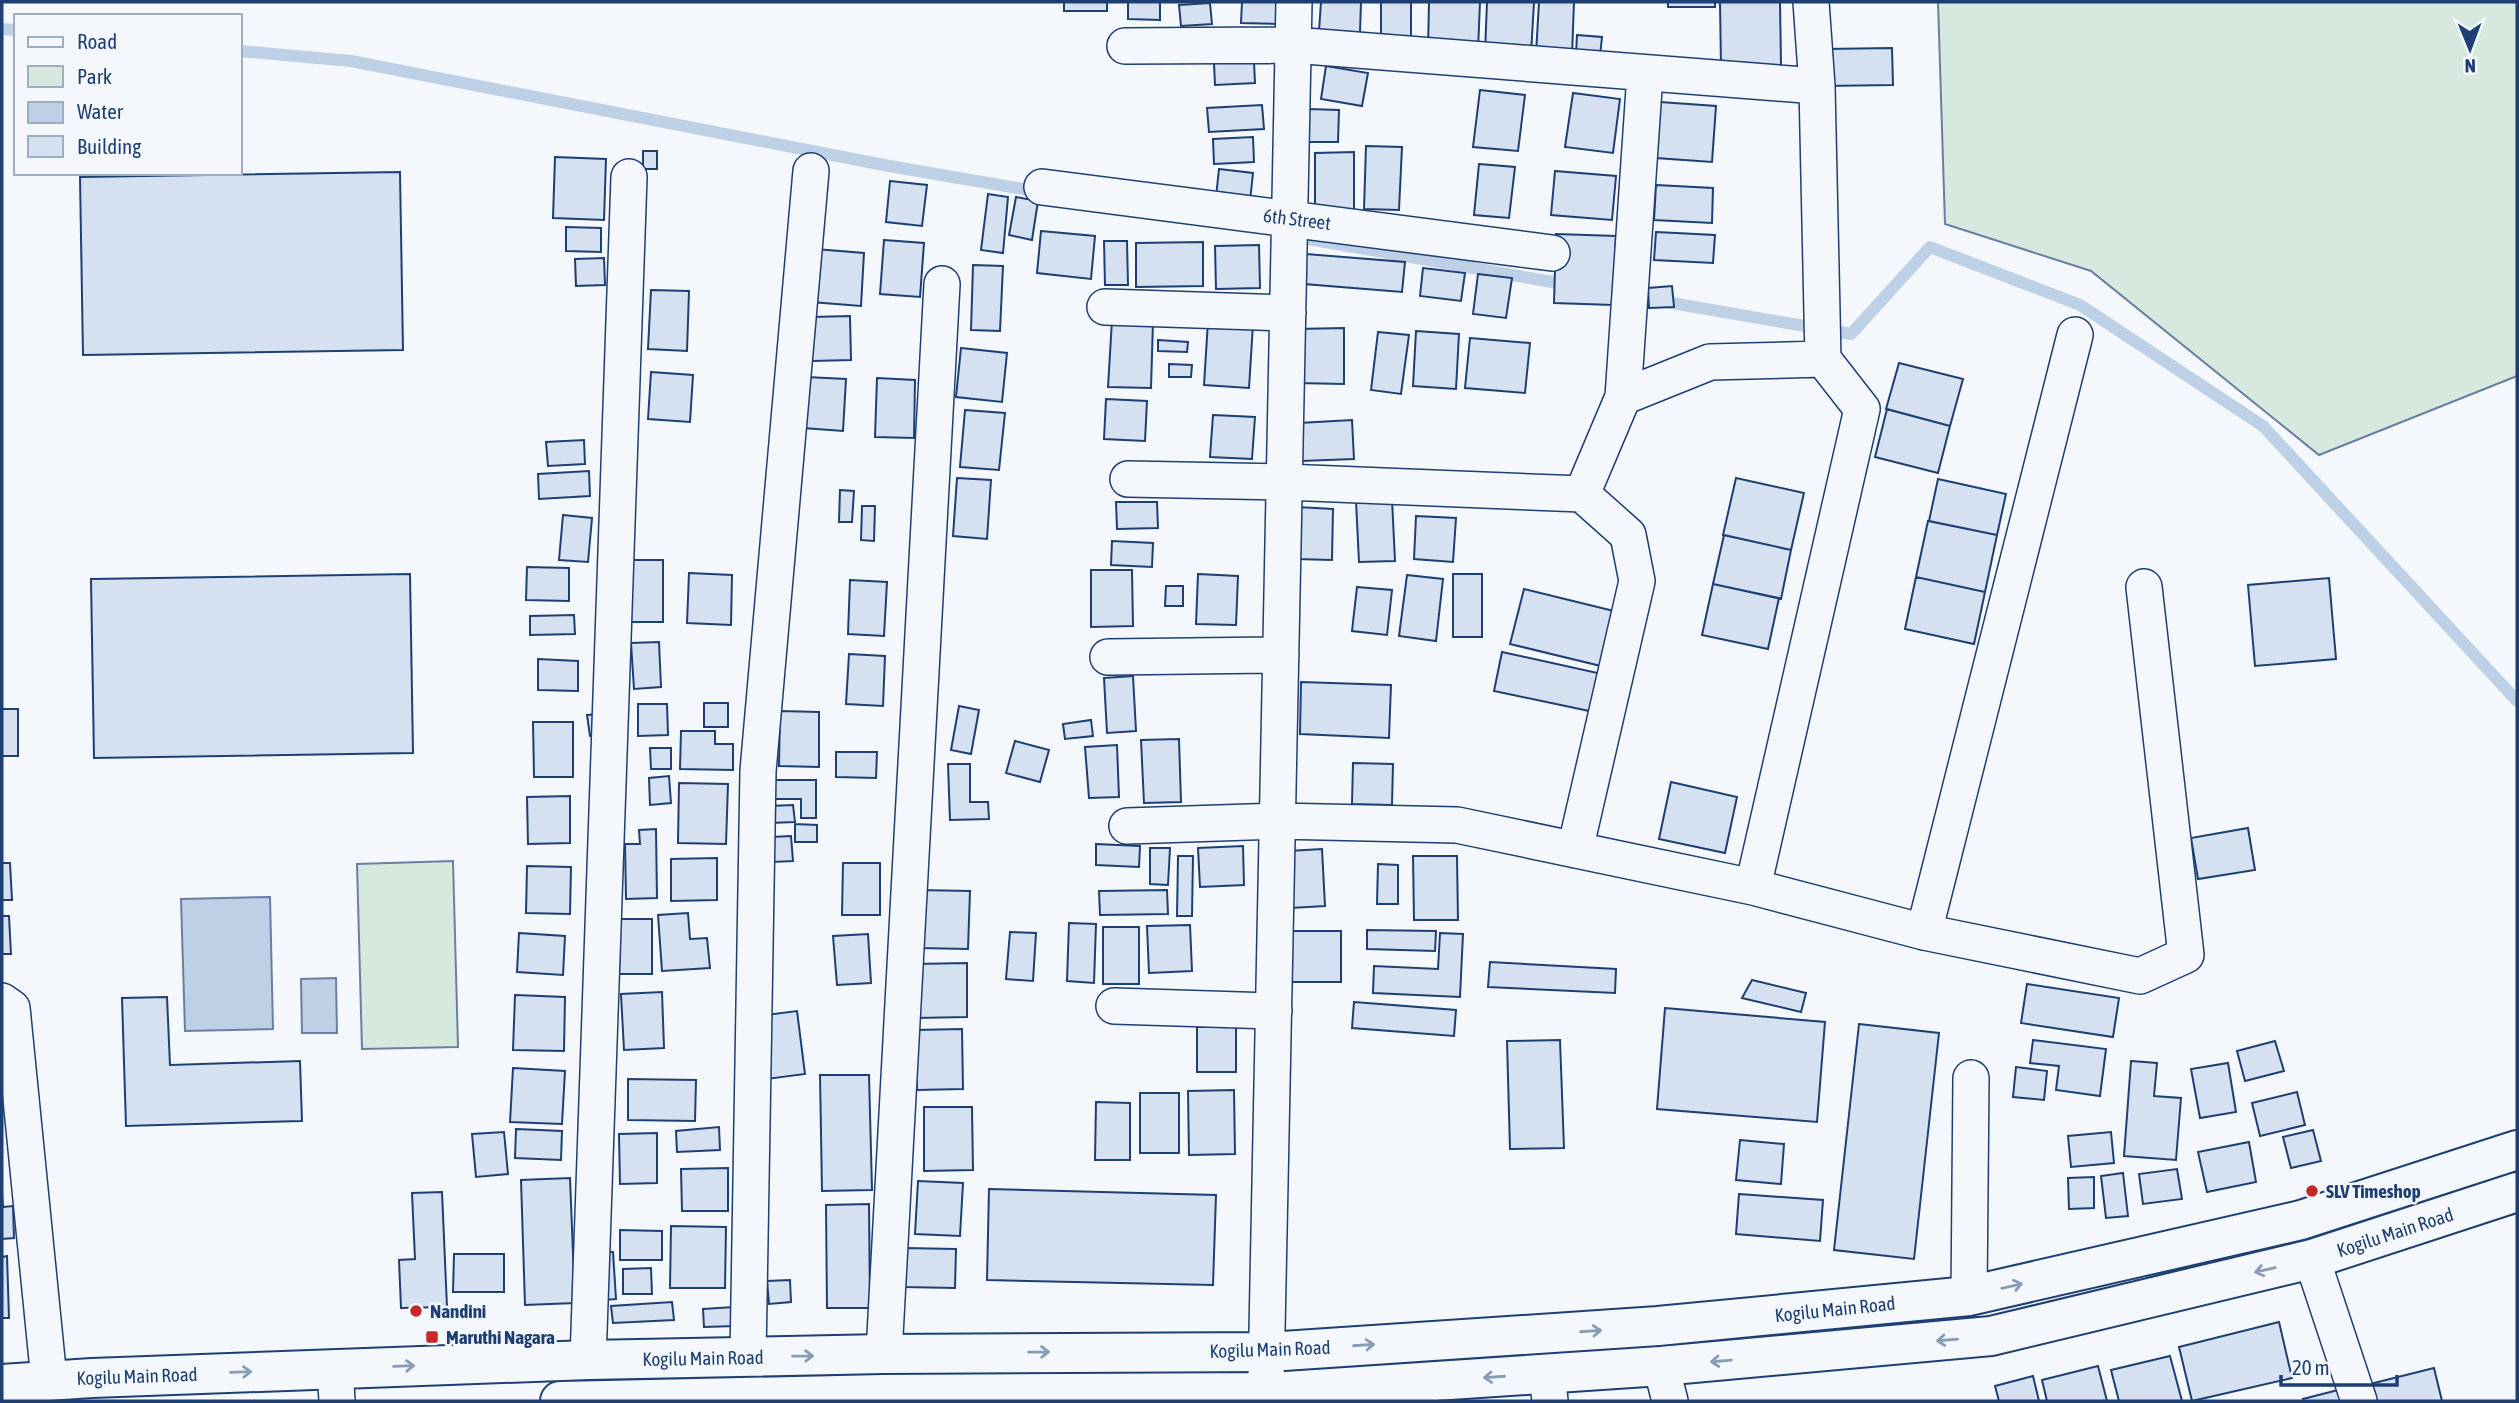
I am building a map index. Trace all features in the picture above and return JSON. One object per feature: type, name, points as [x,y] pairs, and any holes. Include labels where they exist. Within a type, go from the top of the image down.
[{"type":"main road","name":"Kogilu Main Road","points":[[2,1384],[49,1380],[336,1385],[588,1360],[884,1354],[1268,1352],[1658,1326],[1969,1296],[2301,1220],[2517,1150]]},
{"type":"main road","name":"Kogilu Main Road","points":[[560,1401],[884,1394],[1142,1396],[1266,1392],[1421,1392],[1665,1384],[1991,1336],[2312,1259],[2517,1192]]},
{"type":"street","points":[[1266,1392],[1294,2]]},
{"type":"street","points":[[1753,887],[1862,409],[1823,359],[1816,86],[1811,2]]},
{"type":"street","points":[[1125,46],[1293,45],[1816,86]]},
{"type":"street","points":[[1582,494],[1623,397],[1645,74]]},
{"type":"street","points":[[748,1357],[758,771],[811,172]]},
{"type":"street","points":[[588,1360],[629,177]]},
{"type":"street","name":"6th Street","points":[[1042,187],[1552,253]]},
{"type":"street","points":[[884,1354],[942,284]]},
{"type":"street","points":[[1105,307],[1288,313]]},
{"type":"street","points":[[1924,932],[2075,335]]},
{"type":"street","points":[[1623,397],[1710,362],[1823,359]]},
{"type":"street","points":[[1128,479],[1285,482],[1582,494],[1628,535],[1637,581],[1575,850]]},
{"type":"street","points":[[1127,825],[1278,821],[1457,825],[1753,887],[1924,932],[2140,976],[2186,955],[2144,587]]},
{"type":"street","points":[[1108,656],[1281,655]]},
{"type":"street","points":[[2,1001],[12,1008],[11,1098],[49,1380]]},
{"type":"street","points":[[1114,1006],[1274,1012]]},
{"type":"street","points":[[1969,1296],[1971,1078]]},
{"type":"street","points":[[2312,1259],[2359,1401]]},
{"type":"street","points":[[1141,1351],[1142,1396]]},
{"type":"green space","points":[[1938,2],[2517,2],[2517,376],[2319,455],[2091,271],[1945,224]]},
{"type":"green space","points":[[453,861],[458,1047],[362,1049],[357,864]]},
{"type":"water","points":[[270,897],[273,1029],[185,1031],[181,899]]},
{"type":"water","points":[[336,978],[337,1033],[302,1033],[301,979]]},
{"type":"building","points":[[1064,2],[1107,2],[1107,11],[1064,11]]},
{"type":"building","points":[[1128,2],[1160,2],[1160,20],[1128,19]]},
{"type":"building","points":[[1242,2],[1278,2],[1277,24],[1241,23]]},
{"type":"building","points":[[1321,2],[1361,2],[1360,33],[1319,31]]},
{"type":"building","points":[[1381,2],[1411,2],[1411,38],[1381,38]]},
{"type":"building","points":[[1429,2],[1480,2],[1478,50],[1428,49]]},
{"type":"building","points":[[1487,2],[1534,2],[1531,54],[1485,53]]},
{"type":"building","points":[[1539,2],[1574,2],[1572,56],[1536,54]]},
{"type":"building","points":[[1668,2],[1715,2],[1715,7],[1668,7]]},
{"type":"building","points":[[1720,2],[1780,2],[1781,65],[1721,66]]},
{"type":"building","points":[[1210,3],[1212,24],[1181,26],[1179,5]]},
{"type":"building","points":[[1577,35],[1602,37],[1600,56],[1576,55]]},
{"type":"building","points":[[1892,48],[1893,85],[1825,86],[1824,49]]},
{"type":"building","points":[[1254,62],[1255,83],[1215,85],[1214,63]]},
{"type":"building","points":[[1326,66],[1368,73],[1362,106],[1321,99]]},
{"type":"building","points":[[1480,90],[1525,95],[1518,151],[1473,147]]},
{"type":"building","points":[[1573,93],[1620,99],[1613,153],[1565,147]]},
{"type":"building","points":[[1660,102],[1716,106],[1712,162],[1656,158]]},
{"type":"building","points":[[1262,105],[1264,129],[1209,132],[1207,108]]},
{"type":"building","points":[[1308,109],[1339,110],[1338,142],[1307,142]]},
{"type":"building","points":[[1253,137],[1254,162],[1214,164],[1213,139]]},
{"type":"building","points":[[1366,146],[1402,147],[1399,210],[1364,209]]},
{"type":"building","points":[[643,151],[657,151],[657,169],[643,169]]},
{"type":"building","points":[[1354,152],[1354,210],[1315,210],[1315,153]]},
{"type":"building","points":[[555,157],[606,159],[604,220],[553,218]]},
{"type":"building","points":[[1479,164],[1515,167],[1509,218],[1474,215]]},
{"type":"building","points":[[1219,169],[1253,173],[1250,201],[1216,197]]},
{"type":"building","points":[[1555,171],[1616,176],[1612,220],[1551,215]]},
{"type":"building","points":[[400,172],[403,350],[83,355],[80,177]]},
{"type":"building","points":[[890,181],[927,185],[922,226],[886,222]]},
{"type":"building","points":[[1656,185],[1713,188],[1712,223],[1654,220]]},
{"type":"building","points":[[988,194],[1008,197],[1003,253],[981,250]]},
{"type":"building","points":[[1016,197],[1038,201],[1032,240],[1009,235]]},
{"type":"building","points":[[566,227],[601,228],[601,252],[566,251]]},
{"type":"building","points":[[1041,231],[1095,236],[1091,279],[1037,273]]},
{"type":"building","points":[[1656,232],[1715,235],[1713,263],[1654,260]]},
{"type":"building","points":[[1556,234],[1616,236],[1613,305],[1554,303]]},
{"type":"building","points":[[884,240],[924,243],[920,297],[880,294]]},
{"type":"building","points":[[1104,241],[1127,241],[1128,285],[1105,285]]},
{"type":"building","points":[[1203,242],[1203,286],[1136,287],[1136,243]]},
{"type":"building","points":[[1259,245],[1260,288],[1216,289],[1215,246]]},
{"type":"building","points":[[815,249],[864,253],[861,306],[811,302]]},
{"type":"building","points":[[1306,254],[1405,262],[1402,292],[1304,284]]},
{"type":"building","points":[[604,258],[605,285],[576,286],[575,259]]},
{"type":"building","points":[[973,265],[1003,266],[1000,331],[971,330]]},
{"type":"building","points":[[1423,268],[1465,273],[1461,301],[1420,296]]},
{"type":"building","points":[[1478,274],[1512,278],[1506,318],[1473,314]]},
{"type":"building","points":[[1672,286],[1674,307],[1649,308],[1648,288]]},
{"type":"building","points":[[651,290],[689,291],[687,351],[648,349]]},
{"type":"building","points":[[850,316],[851,360],[812,361],[811,317]]},
{"type":"building","points":[[1112,320],[1153,322],[1151,388],[1108,387]]},
{"type":"building","points":[[1208,321],[1253,324],[1249,388],[1204,385]]},
{"type":"building","points":[[1344,328],[1344,384],[1296,383],[1296,329]]},
{"type":"building","points":[[1416,331],[1459,334],[1456,389],[1413,386]]},
{"type":"building","points":[[1378,332],[1409,335],[1401,394],[1371,390]]},
{"type":"building","points":[[1470,338],[1530,343],[1525,393],[1465,388]]},
{"type":"building","points":[[1158,340],[1188,342],[1187,352],[1158,351]]},
{"type":"building","points":[[961,348],[1007,353],[1002,402],[956,397]]},
{"type":"building","points":[[1899,363],[1963,379],[1950,426],[1886,409]]},
{"type":"building","points":[[1169,364],[1192,365],[1191,377],[1169,377]]},
{"type":"building","points":[[651,372],[693,375],[690,422],[648,419]]},
{"type":"building","points":[[806,377],[846,379],[843,431],[803,428]]},
{"type":"building","points":[[877,378],[915,380],[914,438],[875,437]]},
{"type":"building","points":[[1106,399],[1147,401],[1145,441],[1104,439]]},
{"type":"building","points":[[1887,409],[1950,426],[1938,473],[1875,457]]},
{"type":"building","points":[[965,410],[1005,413],[999,470],[960,467]]},
{"type":"building","points":[[1213,415],[1255,417],[1252,459],[1210,457]]},
{"type":"building","points":[[1352,420],[1354,459],[1301,461],[1299,423]]},
{"type":"building","points":[[584,440],[585,464],[548,466],[546,442]]},
{"type":"building","points":[[589,471],[590,496],[539,499],[538,474]]},
{"type":"building","points":[[957,478],[991,480],[987,539],[953,536]]},
{"type":"building","points":[[1736,478],[1804,493],[1791,550],[1723,535]]},
{"type":"building","points":[[1938,479],[2006,494],[1997,535],[1929,521]]},
{"type":"building","points":[[840,490],[854,491],[852,522],[839,522]]},
{"type":"building","points":[[1392,499],[1395,561],[1359,562],[1356,501]]},
{"type":"building","points":[[1116,502],[1157,502],[1158,528],[1117,529]]},
{"type":"building","points":[[862,506],[875,506],[874,541],[861,540]]},
{"type":"building","points":[[1297,507],[1333,509],[1332,560],[1296,559]]},
{"type":"building","points":[[563,515],[592,518],[588,562],[559,560]]},
{"type":"building","points":[[1416,516],[1456,518],[1453,562],[1414,559]]},
{"type":"building","points":[[1928,521],[1997,535],[1985,592],[1916,577]]},
{"type":"building","points":[[1724,535],[1791,550],[1781,599],[1713,584]]},
{"type":"building","points":[[1112,541],[1153,543],[1152,567],[1111,565]]},
{"type":"building","points":[[630,560],[663,560],[663,622],[629,622]]},
{"type":"building","points":[[527,567],[569,568],[569,601],[526,600]]},
{"type":"building","points":[[1091,570],[1132,570],[1133,626],[1091,627]]},
{"type":"building","points":[[689,573],[732,575],[731,625],[687,623]]},
{"type":"building","points":[[410,574],[413,753],[94,758],[91,579]]},
{"type":"building","points":[[1198,574],[1238,576],[1236,625],[1196,624]]},
{"type":"building","points":[[1453,574],[1482,574],[1482,637],[1453,637]]},
{"type":"building","points":[[1407,575],[1443,579],[1436,641],[1399,636]]},
{"type":"building","points":[[1916,577],[1985,592],[1974,644],[1905,629]]},
{"type":"building","points":[[2329,578],[2336,659],[2255,666],[2248,585]]},
{"type":"building","points":[[850,580],[887,582],[884,636],[848,634]]},
{"type":"building","points":[[1713,584],[1779,598],[1768,649],[1702,635]]},
{"type":"building","points":[[1166,586],[1183,586],[1183,606],[1165,606]]},
{"type":"building","points":[[1357,587],[1392,590],[1387,635],[1352,631]]},
{"type":"building","points":[[1524,589],[1622,613],[1609,668],[1510,644]]},
{"type":"building","points":[[574,615],[575,634],[530,635],[530,616]]},
{"type":"building","points":[[659,642],[661,687],[634,689],[631,643]]},
{"type":"building","points":[[1502,652],[1602,674],[1594,712],[1494,691]]},
{"type":"building","points":[[849,654],[885,656],[883,706],[846,704]]},
{"type":"building","points":[[538,659],[578,661],[578,691],[538,690]]},
{"type":"building","points":[[1133,676],[1136,731],[1107,733],[1104,678]]},
{"type":"building","points":[[1301,682],[1391,685],[1389,738],[1300,734]]},
{"type":"building","points":[[704,703],[728,703],[728,727],[704,727]]},
{"type":"building","points":[[638,704],[667,704],[668,735],[638,736]]},
{"type":"building","points":[[959,706],[979,710],[971,754],[951,750]]},
{"type":"building","points":[[2,709],[18,709],[18,756],[2,756]]},
{"type":"building","points":[[780,711],[819,712],[819,767],[779,766]]},
{"type":"building","points":[[600,714],[602,735],[590,736],[587,715]]},
{"type":"building","points":[[1091,720],[1093,736],[1065,739],[1063,724]]},
{"type":"building","points":[[533,722],[573,722],[573,777],[534,777]]},
{"type":"building","points":[[681,731],[715,731],[715,744],[733,744],[733,770],[680,769]]},
{"type":"building","points":[[1179,739],[1181,802],[1144,803],[1141,740]]},
{"type":"building","points":[[1015,741],[1049,750],[1040,782],[1006,773]]},
{"type":"building","points":[[1117,745],[1119,797],[1089,798],[1085,747]]},
{"type":"building","points":[[650,748],[671,748],[671,769],[651,769]]},
{"type":"building","points":[[836,752],[877,752],[876,778],[836,777]]},
{"type":"building","points":[[1353,763],[1393,764],[1392,805],[1352,804]]},
{"type":"building","points":[[948,764],[970,764],[970,802],[988,802],[989,819],[950,820]]},
{"type":"building","points":[[669,776],[671,803],[650,805],[649,778]]},
{"type":"building","points":[[764,780],[816,780],[816,818],[801,818],[801,799],[764,799]]},
{"type":"building","points":[[1671,782],[1737,797],[1725,853],[1659,839]]},
{"type":"building","points":[[679,783],[728,784],[726,844],[678,843]]},
{"type":"building","points":[[570,796],[570,843],[528,844],[527,797]]},
{"type":"building","points":[[793,805],[795,822],[770,823],[769,806]]},
{"type":"building","points":[[795,824],[817,825],[817,842],[795,842]]},
{"type":"building","points":[[2248,828],[2255,870],[2198,879],[2191,838]]},
{"type":"building","points":[[656,829],[657,898],[626,899],[625,844],[640,844],[639,830]]},
{"type":"building","points":[[791,836],[793,861],[772,862],[771,837]]},
{"type":"building","points":[[1096,844],[1140,846],[1139,867],[1096,865]]},
{"type":"building","points":[[1243,846],[1244,885],[1200,887],[1198,848]]},
{"type":"building","points":[[1150,848],[1170,848],[1168,885],[1150,884]]},
{"type":"building","points":[[1322,849],[1325,906],[1291,908],[1288,851]]},
{"type":"building","points":[[1178,856],[1193,856],[1192,916],[1177,916]]},
{"type":"building","points":[[1413,856],[1457,856],[1458,920],[1414,920]]},
{"type":"building","points":[[717,858],[717,900],[671,901],[671,859]]},
{"type":"building","points":[[2,863],[10,863],[12,900],[2,900]]},
{"type":"building","points":[[843,863],[880,863],[880,915],[842,915]]},
{"type":"building","points":[[1378,864],[1398,865],[1398,904],[1377,904]]},
{"type":"building","points":[[527,866],[571,867],[570,914],[526,913]]},
{"type":"building","points":[[919,890],[970,891],[968,949],[919,948]]},
{"type":"building","points":[[1167,890],[1168,914],[1100,915],[1099,891]]},
{"type":"building","points":[[688,913],[690,939],[707,938],[710,968],[662,971],[658,915]]},
{"type":"building","points":[[2,916],[9,916],[11,954],[2,954]]},
{"type":"building","points":[[620,919],[652,919],[652,974],[619,974]]},
{"type":"building","points":[[1069,923],[1096,924],[1094,983],[1067,981]]},
{"type":"building","points":[[1190,925],[1192,971],[1149,973],[1147,926]]},
{"type":"building","points":[[1103,927],[1139,927],[1139,984],[1103,984]]},
{"type":"building","points":[[1367,930],[1436,931],[1435,951],[1367,949]]},
{"type":"building","points":[[1291,931],[1341,931],[1341,982],[1291,982]]},
{"type":"building","points":[[1010,932],[1036,933],[1033,981],[1006,979]]},
{"type":"building","points":[[519,933],[565,936],[563,975],[517,972]]},
{"type":"building","points":[[1440,933],[1463,934],[1460,997],[1373,993],[1374,966],[1438,969]]},
{"type":"building","points":[[868,934],[871,983],[837,985],[833,936]]},
{"type":"building","points":[[1490,962],[1616,969],[1615,993],[1488,987]]},
{"type":"building","points":[[967,963],[967,1017],[916,1018],[915,964]]},
{"type":"building","points":[[1752,980],[1806,993],[1801,1012],[1742,998]]},
{"type":"building","points":[[2027,984],[2119,998],[2113,1037],[2021,1023]]},
{"type":"building","points":[[662,992],[664,1048],[624,1050],[621,994]]},
{"type":"building","points":[[515,995],[565,997],[564,1051],[513,1050]]},
{"type":"building","points":[[167,997],[170,1065],[300,1061],[302,1121],[126,1126],[122,998]]},
{"type":"building","points":[[1354,1002],[1456,1010],[1454,1036],[1352,1028]]},
{"type":"building","points":[[1665,1008],[1825,1022],[1817,1122],[1657,1109]]},
{"type":"building","points":[[797,1011],[805,1074],[767,1079],[759,1016]]},
{"type":"building","points":[[1859,1024],[1939,1033],[1914,1259],[1834,1250]]},
{"type":"building","points":[[1197,1027],[1236,1027],[1236,1072],[1197,1072]]},
{"type":"building","points":[[962,1029],[963,1089],[917,1090],[915,1030]]},
{"type":"building","points":[[1560,1040],[1564,1148],[1510,1149],[1507,1041]]},
{"type":"building","points":[[2033,1040],[2106,1049],[2100,1096],[2056,1090],[2059,1066],[2030,1063]]},
{"type":"building","points":[[2275,1041],[2284,1071],[2245,1081],[2237,1051]]},
{"type":"building","points":[[2131,1061],[2157,1063],[2154,1096],[2181,1098],[2176,1160],[2124,1156]]},
{"type":"building","points":[[2228,1063],[2236,1112],[2200,1118],[2191,1069]]},
{"type":"building","points":[[2016,1067],[2047,1071],[2044,1100],[2013,1097]]},
{"type":"building","points":[[513,1068],[565,1071],[562,1124],[510,1122]]},
{"type":"building","points":[[820,1075],[869,1075],[872,1190],[822,1191]]},
{"type":"building","points":[[628,1079],[696,1080],[695,1121],[628,1120]]},
{"type":"building","points":[[1234,1090],[1235,1154],[1189,1155],[1188,1091]]},
{"type":"building","points":[[2297,1092],[2305,1125],[2260,1136],[2252,1103]]},
{"type":"building","points":[[1140,1093],[1179,1093],[1179,1153],[1140,1153]]},
{"type":"building","points":[[1096,1102],[1130,1103],[1130,1160],[1095,1160]]},
{"type":"building","points":[[924,1107],[972,1107],[973,1170],[924,1171]]},
{"type":"building","points":[[719,1127],[720,1150],[677,1152],[676,1131]]},
{"type":"building","points":[[516,1129],[562,1131],[561,1160],[515,1158]]},
{"type":"building","points":[[2313,1130],[2321,1161],[2291,1168],[2283,1137]]},
{"type":"building","points":[[504,1132],[508,1174],[476,1177],[472,1134]]},
{"type":"building","points":[[2111,1132],[2114,1163],[2071,1167],[2068,1136]]},
{"type":"building","points":[[657,1133],[657,1183],[620,1184],[619,1134]]},
{"type":"building","points":[[1740,1140],[1784,1144],[1781,1184],[1736,1180]]},
{"type":"building","points":[[2249,1142],[2256,1182],[2207,1192],[2198,1152]]},
{"type":"building","points":[[728,1168],[728,1211],[682,1211],[681,1169]]},
{"type":"building","points":[[2177,1169],[2182,1199],[2143,1204],[2139,1174]]},
{"type":"building","points":[[2123,1173],[2128,1216],[2106,1218],[2101,1176]]},
{"type":"building","points":[[2094,1177],[2094,1208],[2069,1209],[2068,1178]]},
{"type":"building","points":[[570,1178],[575,1303],[525,1305],[521,1180]]},
{"type":"building","points":[[918,1181],[963,1183],[960,1236],[915,1234]]},
{"type":"building","points":[[989,1189],[1216,1195],[1213,1285],[987,1280]]},
{"type":"building","points":[[442,1192],[447,1307],[401,1308],[399,1260],[415,1259],[412,1193]]},
{"type":"building","points":[[2,1193],[3,1207],[13,1206],[14,1238],[2,1239]]},
{"type":"building","points":[[1739,1194],[1823,1200],[1820,1241],[1736,1234]]},
{"type":"building","points":[[869,1204],[870,1308],[827,1308],[826,1205]]},
{"type":"building","points":[[671,1226],[726,1227],[725,1288],[670,1288]]},
{"type":"building","points":[[620,1230],[662,1231],[662,1260],[620,1260]]},
{"type":"building","points":[[905,1248],[956,1249],[955,1288],[904,1287]]},
{"type":"building","points":[[600,1252],[613,1252],[616,1299],[604,1300]]},
{"type":"building","points":[[454,1254],[504,1254],[504,1292],[453,1292]]},
{"type":"building","points":[[7,1256],[9,1318],[2,1318],[2,1257]]},
{"type":"building","points":[[651,1268],[652,1294],[623,1294],[623,1269]]},
{"type":"building","points":[[790,1280],[791,1302],[769,1304],[767,1281]]},
{"type":"building","points":[[672,1302],[674,1320],[613,1323],[611,1306]]},
{"type":"building","points":[[734,1307],[735,1326],[704,1327],[703,1309]]},
{"type":"building","points":[[2279,1322],[2292,1378],[2192,1401],[2179,1347]]},
{"type":"building","points":[[2170,1356],[2182,1401],[2119,1401],[2111,1370]]},
{"type":"building","points":[[2098,1366],[2107,1401],[2047,1401],[2042,1380]]},
{"type":"building","points":[[2434,1368],[2442,1401],[2374,1401],[2370,1384]]},
{"type":"building","points":[[2033,1376],[2039,1401],[1999,1401],[1995,1386]]},
{"type":"building","points":[[2346,1388],[2349,1401],[2303,1399]]},
{"type":"waterway","points":[[2,29],[14,30]]},
{"type":"waterway","points":[[242,51],[351,61],[889,166],[1041,192]]},
{"type":"waterway","points":[[1297,237],[1569,285]]},
{"type":"waterway","points":[[1631,296],[1851,334],[1930,247],[2080,305],[2263,426],[2517,701]]},
{"type":"place","name":"SLV Timeshop","points":[[2312,1191]]},
{"type":"place","name":"Nandini","points":[[416,1311]]},
{"type":"place","name":"Maruthi Nagara","points":[[432,1337]]}]
